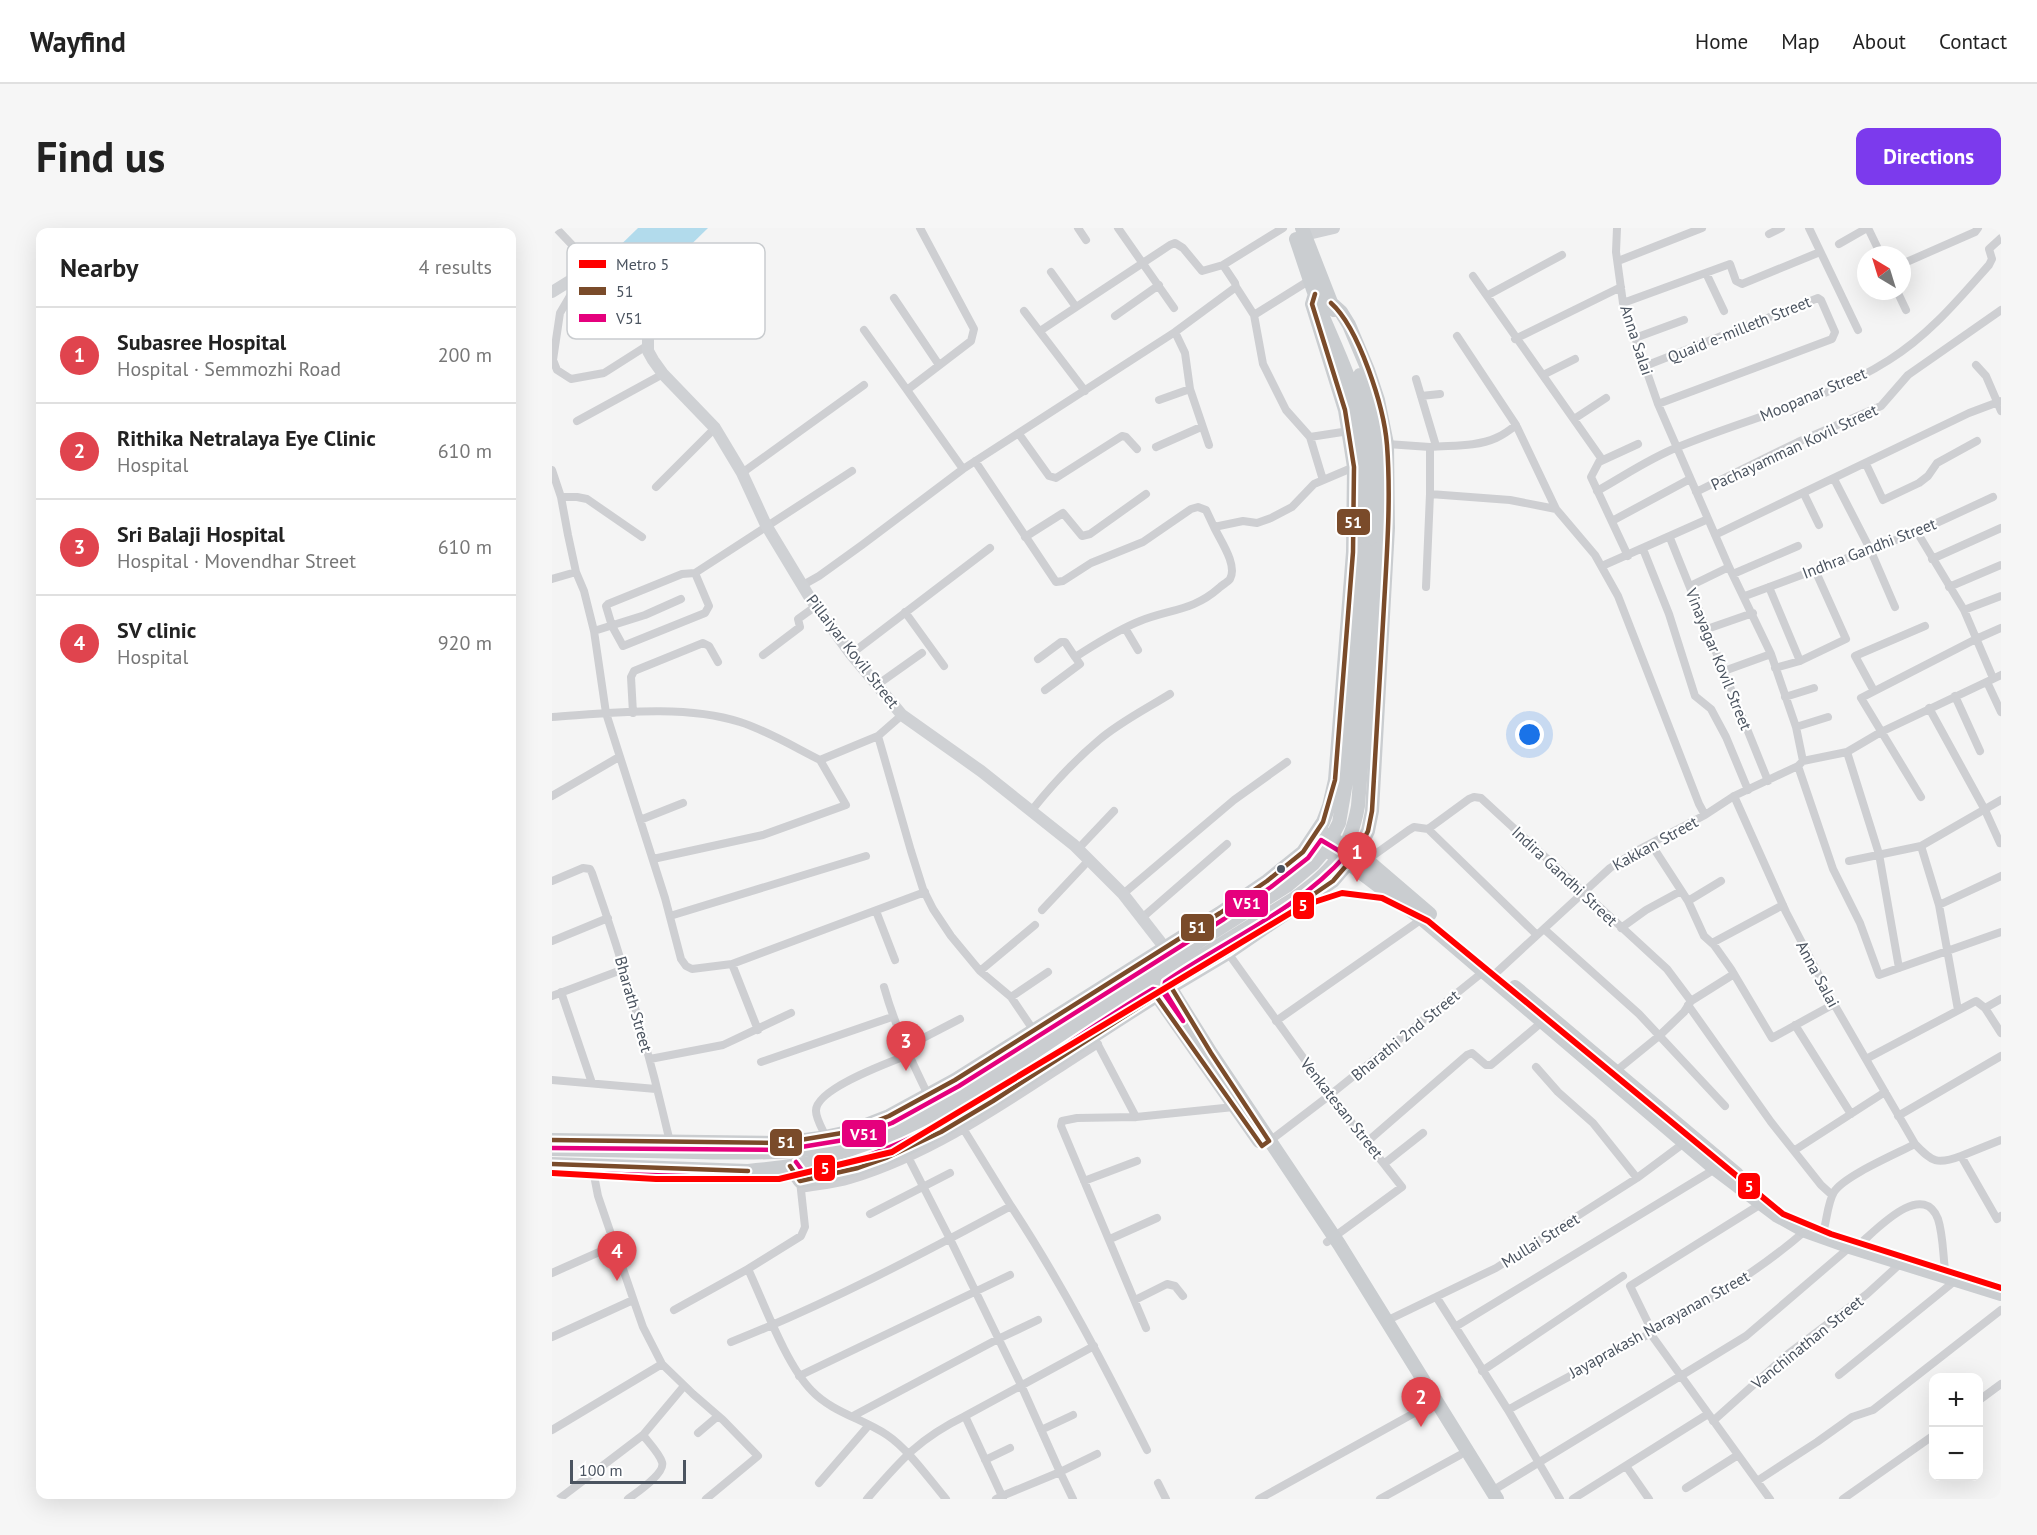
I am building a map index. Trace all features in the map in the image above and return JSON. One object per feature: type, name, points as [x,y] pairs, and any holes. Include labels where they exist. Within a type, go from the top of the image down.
[{"type":"main road","points":[[552,1164],[748,1171],[845,1156],[908,1136],[937,1121],[1292,900],[1323,877],[1338,860],[1351,836],[1358,806],[1371,549],[1358,411],[1342,360],[1300,252],[1299,230]]},
{"type":"main road","points":[[552,1149],[780,1152],[850,1142],[896,1127],[922,1115],[982,1079],[1288,885],[1313,864],[1324,851],[1339,823],[1346,782],[1379,485],[1374,424],[1360,374],[1299,230]]},
{"type":"main road","points":[[552,1140],[782,1143],[848,1132],[889,1116],[928,1095],[1034,1031],[1166,948],[1291,864],[1315,836],[1329,806],[1335,780],[1353,552],[1354,467],[1349,431],[1341,396],[1312,304],[1315,294]]},
{"type":"main road","points":[[1171,987],[1228,953],[1333,881],[1358,859],[1368,831],[1372,812],[1388,528],[1387,444],[1378,399],[1368,370],[1349,325],[1341,312],[1331,303]]},
{"type":"main road","points":[[1315,836],[1358,859],[1490,972],[1542,1022],[1715,1169],[1776,1215],[1805,1231],[1823,1233]]},
{"type":"main road","points":[[1358,859],[1422,919],[1616,1071],[1779,1210],[1823,1233],[1901,1263],[2001,1286]]},
{"type":"main road","points":[[1255,890],[1274,922]]},
{"type":"main road","points":[[1149,958],[1171,987],[1266,1143],[1386,1321],[1460,1455],[1492,1497]]},
{"type":"main road","points":[[1136,966],[1234,1107],[1266,1143]]},
{"type":"main road","points":[[789,1166],[800,1185],[906,1154],[962,1125],[1156,996]]},
{"type":"main road","points":[[1078,1003],[1097,1037]]},
{"type":"main road","points":[[1330,1239],[1492,1497]]},
{"type":"main road","points":[[1856,1245],[2001,1294]]},
{"type":"street","points":[[556,228],[570,243]]},
{"type":"street","points":[[907,390],[970,341],[974,334],[974,329],[920,228]]},
{"type":"street","points":[[1078,228],[1086,240]]},
{"type":"street","points":[[1119,228],[1174,308]]},
{"type":"street","points":[[1040,331],[1175,243],[1183,248],[1202,271],[1223,265],[1282,228]]},
{"type":"street","points":[[1299,230],[1334,228]]},
{"type":"street","name":"Anna Salai","points":[[1617,228],[1623,303],[1658,404],[1676,448],[1771,654],[1796,727],[1801,764],[1833,869],[1860,923],[1879,975],[1899,968]]},
{"type":"street","points":[[1618,261],[1702,228]]},
{"type":"street","points":[[1768,234],[1781,228]]},
{"type":"street","points":[[1809,228],[1858,330]]},
{"type":"street","points":[[1839,244],[1868,228],[1877,246]]},
{"type":"street","points":[[1911,260],[1975,232],[1978,228]]},
{"type":"street","name":"Moopanar Street","points":[[1676,448],[1832,390],[1891,358],[1930,330],[1949,311],[1989,265],[1992,259],[1989,248],[2001,238]]},
{"type":"street","points":[[1623,303],[1730,264],[1736,281],[1742,284],[1820,252]]},
{"type":"street","points":[[1488,295],[1562,255]]},
{"type":"street","points":[[1223,265],[1254,315],[1263,364],[1286,411],[1310,437],[1323,480]]},
{"type":"street","points":[[1052,272],[1076,307]]},
{"type":"street","points":[[1706,273],[1724,311]]},
{"type":"street","points":[[1473,276],[1488,295],[1515,339],[1600,456],[1601,461]]},
{"type":"street","points":[[1254,315],[1310,280]]},
{"type":"street","points":[[552,292],[567,283]]},
{"type":"street","points":[[1115,316],[1159,285]]},
{"type":"street","points":[[803,585],[862,545],[963,469],[1176,332],[1236,287]]},
{"type":"street","points":[[1515,339],[1621,287]]},
{"type":"street","points":[[894,298],[939,365]]},
{"type":"street","name":"Quaid e-milleth Street","points":[[1645,366],[1818,298],[1835,332],[1832,339],[1658,404]]},
{"type":"street","points":[[1901,300],[1906,310]]},
{"type":"street","points":[[567,301],[560,313],[553,360],[557,370],[571,379],[604,373],[648,345]]},
{"type":"street","name":"Pachayamman Kovil Street","points":[[1696,492],[1798,442],[1881,406],[1908,375],[2001,310]]},
{"type":"street","points":[[1024,311],[1084,391]]},
{"type":"street","points":[[1635,338],[1684,320]]},
{"type":"street","points":[[864,330],[963,469]]},
{"type":"street","points":[[1176,332],[1185,353],[1190,389],[1209,445]]},
{"type":"street","points":[[1457,336],[1516,425],[1556,509],[1595,555],[1618,596],[1658,702],[1705,815]]},
{"type":"street","name":"Pillaiyar Kovil Street","points":[[648,339],[648,351],[663,374],[715,428],[742,473],[766,525],[816,606],[851,654],[902,715],[1032,810],[1077,849],[1123,894],[1166,948]]},
{"type":"street","points":[[1543,375],[1575,359]]},
{"type":"street","points":[[1976,365],[1986,376],[2001,411]]},
{"type":"street","points":[[577,421],[663,374]]},
{"type":"street","points":[[1416,379],[1433,446],[1426,587]]},
{"type":"street","points":[[742,473],[864,385]]},
{"type":"street","points":[[1159,400],[1190,389]]},
{"type":"street","points":[[1421,396],[1440,394]]},
{"type":"street","points":[[1574,419],[1606,398]]},
{"type":"street","points":[[1715,535],[1969,413],[1999,402]]},
{"type":"street","points":[[1387,444],[1433,446],[1474,444],[1499,438],[1516,425]]},
{"type":"street","points":[[1156,447],[1201,427]]},
{"type":"street","points":[[656,487],[715,428]]},
{"type":"street","points":[[1310,437],[1349,431]]},
{"type":"street","points":[[1019,434],[1049,476],[1056,478],[1122,436],[1126,437],[1137,449]]},
{"type":"street","points":[[1866,464],[1883,500],[1919,483],[1928,476],[1937,463],[1977,441]]},
{"type":"street","points":[[1628,555],[1597,491],[1592,474],[1601,461],[1638,444]]},
{"type":"street","points":[[1597,491],[1676,448]]},
{"type":"street","points":[[975,461],[1056,582],[1060,582],[1091,563],[1143,542],[1191,508],[1203,507],[1206,510],[1230,560],[1232,569],[1230,579],[1212,595],[1193,606],[1140,621],[1075,657]]},
{"type":"street","points":[[1214,528],[1243,521],[1257,523],[1271,518],[1292,507],[1308,489],[1354,467]]},
{"type":"street","points":[[552,470],[561,497],[576,572],[584,591],[594,631],[606,713],[653,859],[681,959],[686,966],[692,969],[732,964],[925,892]]},
{"type":"street","points":[[695,573],[709,606],[705,613],[626,647],[622,645],[612,626],[606,606],[608,604],[682,574],[695,573],[852,471]]},
{"type":"street","points":[[1612,521],[1690,479]]},
{"type":"street","points":[[1834,479],[1870,549],[1894,607]]},
{"type":"street","points":[[1025,537],[1063,513],[1078,534],[1082,536],[1090,534],[1146,494]]},
{"type":"street","points":[[1430,494],[1510,500],[1556,509]]},
{"type":"street","points":[[1804,494],[1819,525]]},
{"type":"street","points":[[561,497],[577,496],[587,499],[642,537]]},
{"type":"street","name":"Indhra Gandhi Street","points":[[1745,596],[1917,532],[1993,497]]},
{"type":"street","points":[[1602,566],[1670,538],[1708,519]]},
{"type":"street","points":[[1932,559],[2001,528]]},
{"type":"street","points":[[1917,532],[1964,610],[1994,678],[2001,712]]},
{"type":"street","name":"Vinayagar Kovil Street","points":[[1670,538],[1767,781]]},
{"type":"street","points":[[1690,586],[1798,546]]},
{"type":"street","points":[[851,654],[990,548]]},
{"type":"street","points":[[1643,549],[1669,614],[1695,696],[1711,709],[1748,790]]},
{"type":"street","points":[[1949,587],[2001,565]]},
{"type":"street","points":[[1774,668],[1800,660],[1846,639],[1815,570]]},
{"type":"street","points":[[552,579],[576,572]]},
{"type":"street","points":[[1769,587],[1800,660]]},
{"type":"street","points":[[1964,610],[2001,596]]},
{"type":"street","points":[[594,631],[645,615],[681,599]]},
{"type":"street","points":[[763,655],[800,627],[799,618],[816,606]]},
{"type":"street","points":[[906,612],[944,666]]},
{"type":"street","points":[[1707,629],[1753,613]]},
{"type":"street","points":[[1874,691],[1855,656],[1925,626]]},
{"type":"street","points":[[1125,628],[1138,650]]},
{"type":"street","points":[[1921,797],[1861,698],[2001,628]]},
{"type":"street","points":[[633,713],[631,677],[634,671],[703,642],[709,645],[718,662]]},
{"type":"street","points":[[1038,659],[1061,642],[1065,642],[1080,664],[1045,690]]},
{"type":"street","points":[[878,685],[922,653]]},
{"type":"street","points":[[1724,671],[1771,654]]},
{"type":"street","name":"Kakkan Street","points":[[1490,972],[1540,932],[1610,868],[1651,844],[1705,815],[1734,796],[1801,764],[1847,752],[1881,732],[1994,678]]},
{"type":"street","points":[[1785,697],[1814,688]]},
{"type":"street","points":[[1032,810],[1060,776],[1100,739],[1170,694]]},
{"type":"street","points":[[1956,696],[1980,751]]},
{"type":"street","points":[[1929,708],[1985,810],[2000,843]]},
{"type":"street","points":[[552,717],[606,713],[694,712],[742,722],[820,760],[846,805],[763,835],[653,859]]},
{"type":"street","points":[[820,760],[878,736],[902,715]]},
{"type":"street","points":[[1796,727],[1828,717]]},
{"type":"street","points":[[878,736],[925,892],[933,909],[951,936],[980,971],[1011,997],[1034,1031]]},
{"type":"street","points":[[1847,752],[1879,854],[1899,968],[2001,932]]},
{"type":"street","points":[[552,796],[619,757]]},
{"type":"street","points":[[1123,894],[1234,800],[1287,762]]},
{"type":"street","name":"Anna Salai","points":[[1734,796],[1783,905],[1833,1004],[1915,1144]]},
{"type":"street","name":"Indira Gandhi Street","points":[[1428,829],[1469,799],[1481,798],[1584,891],[1667,969],[1771,1122],[1821,1185],[1832,1195]]},
{"type":"street","points":[[1850,861],[1920,846],[2001,800]]},
{"type":"street","points":[[640,820],[683,803]]},
{"type":"street","points":[[1077,849],[1114,811]]},
{"type":"street","points":[[1358,859],[1414,827],[1428,829],[1540,932],[1639,1014],[1725,1106]]},
{"type":"street","points":[[1143,917],[1227,844]]},
{"type":"street","points":[[1651,844],[1688,901],[1701,930],[1734,974],[1772,1038],[1833,1004]]},
{"type":"street","points":[[1920,846],[1939,905],[1958,1010]]},
{"type":"street","points":[[670,916],[866,856]]},
{"type":"street","points":[[1042,910],[1089,860]]},
{"type":"street","name":"Bharath Street","points":[[552,881],[583,868],[590,869],[624,969],[650,1059],[670,1142]]},
{"type":"street","points":[[1939,905],[2001,876]]},
{"type":"street","points":[[1688,901],[1721,881]]},
{"type":"street","points":[[1621,928],[1646,910],[1680,891]]},
{"type":"street","points":[[1712,943],[1783,905]]},
{"type":"street","points":[[876,911],[894,960]]},
{"type":"street","points":[[552,941],[608,918]]},
{"type":"street","points":[[1276,1021],[1422,919]]},
{"type":"street","points":[[980,971],[1035,925]]},
{"type":"street","name":"Venkatesan Street","points":[[1228,953],[1330,1095],[1402,1187],[1330,1239]]},
{"type":"street","points":[[732,964],[758,1030]]},
{"type":"street","points":[[592,1083],[556,994],[624,969]]},
{"type":"street","points":[[1011,997],[1048,972]]},
{"type":"street","name":"Bharathi 2nd Street","points":[[1266,1143],[1490,972]]},
{"type":"street","points":[[1616,1071],[1659,1036],[1689,1003],[1734,974]]},
{"type":"street","points":[[884,987],[892,1017],[928,1095]]},
{"type":"street","points":[[1985,1008],[2001,999]]},
{"type":"street","points":[[1866,1059],[1976,1001],[1985,1008],[2001,1033]]},
{"type":"street","points":[[650,1059],[723,1045],[791,1012]]},
{"type":"street","points":[[761,1062],[892,1017]]},
{"type":"street","points":[[826,1137],[816,1113],[819,1103],[844,1082],[906,1051],[960,1019]]},
{"type":"street","points":[[1368,1141],[1467,1055],[1472,1053],[1486,1065],[1491,1065],[1542,1022]]},
{"type":"street","points":[[1795,1025],[1851,1114]]},
{"type":"street","points":[[1097,1037],[1136,1117]]},
{"type":"street","points":[[1899,1116],[2001,1056]]},
{"type":"street","points":[[1536,1066],[1558,1092],[1593,1123],[1637,1178]]},
{"type":"street","points":[[552,1080],[656,1089]]},
{"type":"street","points":[[1795,1150],[1885,1092]]},
{"type":"street","points":[[1146,1328],[1061,1126],[1062,1120],[1136,1117],[1234,1107]]},
{"type":"street","points":[[962,1125],[1044,1256],[1094,1346],[1147,1450]]},
{"type":"street","points":[[1385,1163],[1423,1133]]},
{"type":"street","points":[[1823,1233],[1832,1195],[1836,1189],[1853,1177],[1915,1144],[1929,1159],[1940,1162],[2001,1140]]},
{"type":"street","name":"Mullai Street","points":[[1386,1321],[1496,1268],[1637,1178],[1684,1143]]},
{"type":"street","points":[[906,1154],[1021,1385],[1072,1499]]},
{"type":"street","points":[[1961,1156],[2000,1220]]},
{"type":"street","points":[[1084,1182],[1137,1161]]},
{"type":"street","points":[[592,1165],[597,1196],[633,1300],[643,1327],[662,1364],[758,1456],[706,1499]]},
{"type":"street","points":[[1455,1327],[1715,1169]]},
{"type":"street","points":[[870,1214],[950,1173]]},
{"type":"street","points":[[674,1310],[748,1269],[801,1236],[806,1227],[800,1185]]},
{"type":"street","points":[[1761,1204],[1630,1286],[1651,1332],[1768,1498]]},
{"type":"street","points":[[1492,1497],[1539,1462],[1746,1336],[1894,1214],[1916,1204],[1933,1210],[1938,1220],[1950,1275],[1839,1375]]},
{"type":"street","points":[[731,1342],[774,1325],[950,1239],[1011,1206]]},
{"type":"street","points":[[1110,1239],[1157,1218]]},
{"type":"street","name":"Jayaprakash Narayanan Street","points":[[1508,1410],[1651,1332],[1753,1272],[1779,1254],[1805,1231]]},
{"type":"street","points":[[552,1273],[615,1245]]},
{"type":"street","name":"Vanchinathan Street","points":[[1574,1499],[1626,1466],[1711,1418],[1901,1263]]},
{"type":"street","points":[[748,1269],[799,1376],[813,1392],[833,1408],[853,1416],[899,1443],[946,1499]]},
{"type":"street","points":[[799,1376],[1010,1275]]},
{"type":"street","points":[[1482,1371],[1623,1276]]},
{"type":"street","points":[[1135,1300],[1167,1284],[1175,1286],[1183,1296]]},
{"type":"street","points":[[1437,1298],[1508,1410],[1560,1499]]},
{"type":"street","points":[[552,1337],[633,1300]]},
{"type":"street","points":[[1757,1481],[1852,1417],[1873,1410],[2001,1310]]},
{"type":"street","points":[[853,1416],[1038,1320]]},
{"type":"street","points":[[867,1499],[907,1454],[941,1427],[1094,1346]]},
{"type":"street","points":[[552,1430],[662,1364]]},
{"type":"street","points":[[1983,1397],[2001,1384]]},
{"type":"street","points":[[564,1498],[643,1435],[684,1386]]},
{"type":"street","points":[[1259,1499],[1273,1496],[1433,1403]]},
{"type":"street","points":[[1041,1430],[1073,1415]]},
{"type":"street","points":[[698,1433],[718,1416]]},
{"type":"street","points":[[964,1416],[1000,1498],[1097,1454]]},
{"type":"street","points":[[819,1483],[869,1425]]},
{"type":"street","points":[[628,1499],[663,1467],[662,1462],[643,1435]]},
{"type":"street","points":[[1843,1499],[1929,1439]]},
{"type":"street","points":[[985,1460],[1010,1448]]},
{"type":"street","points":[[1380,1499],[1460,1455]]},
{"type":"street","points":[[1686,1488],[1738,1455]]},
{"type":"street","points":[[1626,1466],[1649,1499]]},
{"type":"street","points":[[1158,1483],[1166,1499]]},
{"type":"water","points":[[638,228],[708,228],[693,243],[623,243]]},
{"type":"metro line","name":"5","points":[[552,1173],[656,1179],[779,1179],[892,1152],[1302,906],[1342,893],[1382,898],[1428,921],[1783,1214],[1831,1234],[2001,1288]]},
{"type":"transit line","name":"51","points":[[552,1140],[782,1143],[848,1132],[889,1116],[955,1080],[1220,913],[1267,881],[1303,852],[1323,822],[1335,780],[1353,552],[1354,467],[1345,410],[1312,304],[1315,294]]},
{"type":"transit line","name":"51","points":[[790,1166],[800,1181],[858,1168],[886,1158],[941,1132],[993,1101],[1156,996],[1262,1146],[1269,1141],[1171,987],[1228,953],[1333,881],[1357,853],[1368,831],[1372,811],[1387,545],[1389,485],[1387,445],[1381,410],[1368,369],[1351,330],[1331,303]]},
{"type":"transit line","name":"V51","points":[[552,1148],[783,1150],[850,1139],[892,1123],[959,1086],[1224,919],[1308,858],[1321,840],[1346,855],[1327,875],[1283,909],[1165,982],[1164,990],[1183,1021],[1162,991],[1153,989],[986,1097],[898,1144],[852,1161],[804,1173],[796,1162]]},
{"type":"transit line","name":"51","points":[[552,1164],[748,1171]]},
{"type":"transit line","name":"V51","points":[[552,1172],[748,1178]]},
{"type":"place","name":"Subasree Hospital","points":[[1357,882]]},
{"type":"place","name":"Sri Balaji Hospital","points":[[906,1071]]},
{"type":"place","name":"SV clinic","points":[[617,1281]]},
{"type":"place","name":"Rithika Netralaya Eye Clinic","points":[[1421,1427]]}]
